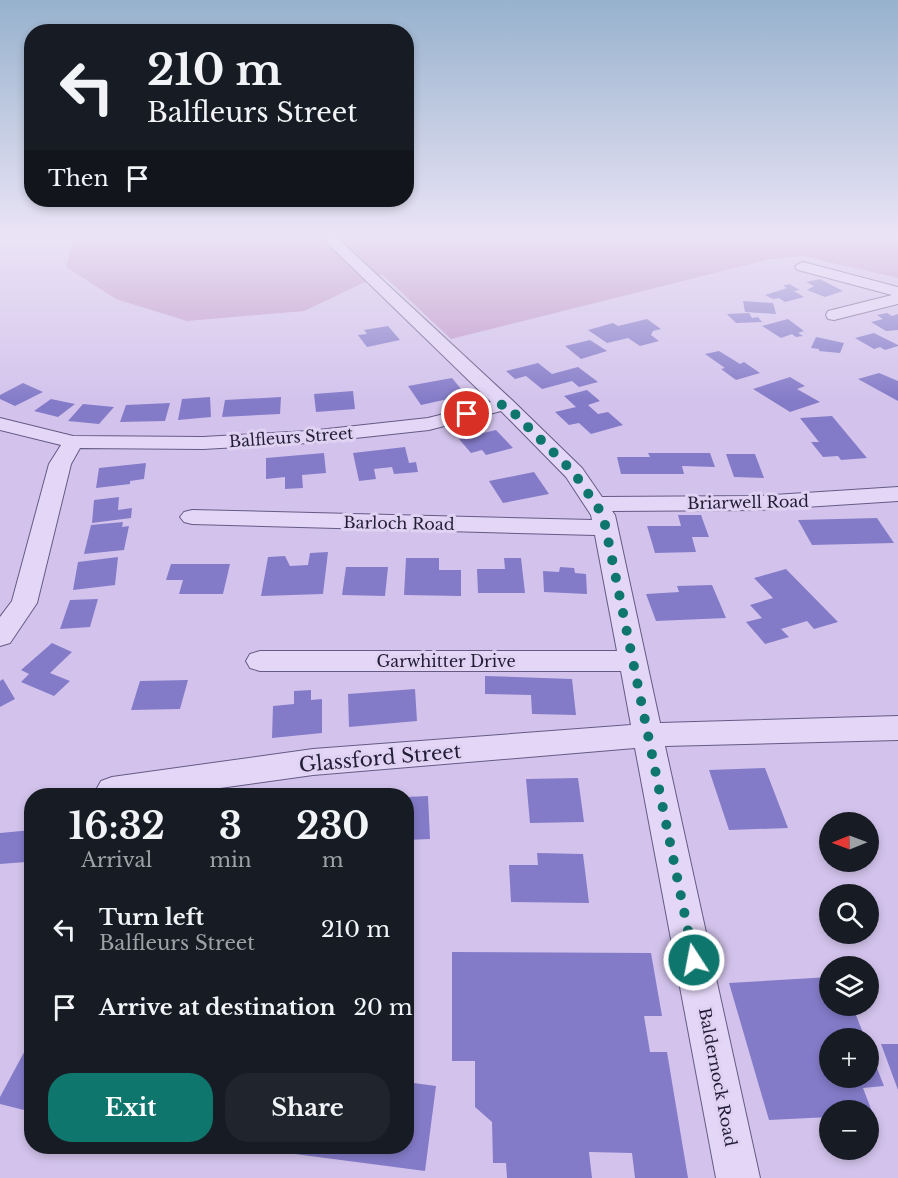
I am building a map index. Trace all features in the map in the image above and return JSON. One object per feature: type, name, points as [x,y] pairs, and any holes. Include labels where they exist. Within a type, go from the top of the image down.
[{"type":"street","name":"Baldernock Road","points":[[385,291],[574,473],[603,515],[738,1178]]},
{"type":"street","points":[[834,315],[898,299]]},
{"type":"street","name":"Balfleurs Street","points":[[0,424],[73,442],[203,443],[309,437],[429,424],[505,404]]},
{"type":"street","points":[[0,636],[24,603],[60,464],[73,442]]},
{"type":"street","name":"Briarwell Road","points":[[597,504],[758,503],[898,494]]},
{"type":"street","name":"Barloch Road","points":[[192,517],[605,528]]},
{"type":"street","name":"Garwhitter Drive","points":[[260,660],[632,661]]},
{"type":"street","name":"Glassford Street","points":[[126,788],[313,762],[649,735],[898,728]]},
{"type":"shaded area","points":[[103,291],[346,291],[304,311],[187,321],[116,299]]},
{"type":"shaded area","points":[[400,291],[643,291],[451,339]]},
{"type":"building","points":[[778,291],[794,291],[804,297],[785,302],[765,295]]},
{"type":"building","points":[[810,291],[843,291],[825,297]]},
{"type":"building","points":[[743,301],[773,303],[776,314],[745,312]]},
{"type":"building","points":[[749,313],[752,318],[758,317],[762,322],[736,323],[727,314]]},
{"type":"building","points":[[887,313],[892,316],[898,314],[898,330],[886,331],[871,322],[883,319],[877,315]]},
{"type":"building","points":[[647,319],[661,329],[653,331],[651,335],[659,341],[640,346],[628,338],[607,343],[588,330],[613,323],[618,326]]},
{"type":"building","points":[[788,319],[804,331],[798,333],[803,336],[796,337],[792,334],[781,338],[762,326]]},
{"type":"building","points":[[388,326],[400,340],[367,347],[358,335],[367,334],[364,330]]},
{"type":"building","points":[[874,333],[898,346],[885,350],[880,347],[874,349],[855,338]]},
{"type":"building","points":[[816,337],[844,343],[840,353],[811,348]]},
{"type":"building","points":[[590,340],[607,351],[581,359],[565,346]]},
{"type":"building","points":[[719,351],[740,364],[744,362],[760,373],[736,380],[721,369],[725,368],[705,354]]},
{"type":"building","points":[[538,363],[552,374],[578,367],[598,382],[579,387],[572,381],[542,389],[526,376],[515,379],[506,371]]},
{"type":"building","points":[[879,373],[898,381],[898,401],[858,379]]},
{"type":"building","points":[[790,377],[805,386],[797,389],[820,402],[790,412],[753,389]]},
{"type":"building","points":[[452,378],[466,395],[421,405],[408,386]]},
{"type":"building","points":[[23,383],[43,392],[15,406],[0,399],[0,395]]},
{"type":"building","points":[[587,390],[600,401],[588,405],[598,414],[608,412],[623,425],[591,434],[579,423],[569,425],[555,412],[576,407],[564,396]]},
{"type":"building","points":[[353,391],[355,409],[316,412],[314,394]]},
{"type":"building","points":[[210,397],[211,417],[178,420],[182,399]]},
{"type":"building","points":[[281,397],[280,414],[222,417],[225,400]]},
{"type":"building","points":[[51,399],[75,404],[58,417],[34,411]]},
{"type":"building","points":[[170,403],[165,421],[120,422],[126,405]]},
{"type":"building","points":[[83,404],[114,407],[99,424],[68,421]]},
{"type":"building","points":[[832,416],[867,458],[841,460],[838,456],[823,457],[811,442],[819,442],[800,418]]},
{"type":"building","points":[[496,430],[513,448],[486,455],[482,450],[471,453],[459,439]]},
{"type":"building","points":[[405,447],[409,463],[416,462],[418,472],[394,474],[392,467],[374,469],[376,479],[359,481],[353,453]]},
{"type":"building","points":[[324,453],[326,473],[302,475],[303,488],[285,489],[285,477],[266,479],[266,458]]},
{"type":"building","points":[[648,453],[710,453],[715,467],[682,466],[684,474],[621,474],[617,457],[650,457]]},
{"type":"building","points":[[726,454],[755,454],[764,478],[734,477]]},
{"type":"building","points":[[146,463],[144,479],[130,481],[130,484],[96,488],[99,468]]},
{"type":"building","points":[[534,472],[549,494],[503,503],[489,481]]},
{"type":"building","points":[[119,497],[118,510],[132,508],[131,518],[92,523],[94,500]]},
{"type":"building","points":[[678,515],[701,515],[709,537],[692,537],[696,552],[655,553],[647,526],[681,526]]},
{"type":"building","points":[[877,518],[894,543],[812,545],[798,520]]},
{"type":"building","points":[[123,522],[122,527],[129,526],[124,550],[84,554],[91,525]]},
{"type":"building","points":[[328,552],[323,594],[261,596],[268,557],[285,556],[290,566],[308,565],[310,553]]},
{"type":"building","points":[[118,557],[115,585],[73,590],[78,562]]},
{"type":"building","points":[[406,558],[439,558],[439,570],[461,570],[461,596],[404,595]]},
{"type":"building","points":[[504,558],[521,558],[525,593],[478,593],[477,569],[505,569]]},
{"type":"building","points":[[171,564],[230,564],[223,594],[179,594],[183,580],[166,580]]},
{"type":"building","points":[[346,567],[388,567],[385,596],[342,595]]},
{"type":"building","points":[[560,567],[574,568],[575,573],[586,574],[587,594],[544,592],[543,571],[559,572]]},
{"type":"building","points":[[786,569],[838,622],[814,629],[807,621],[781,629],[789,637],[765,644],[746,622],[762,618],[750,605],[773,598],[754,578]]},
{"type":"building","points":[[712,585],[726,618],[656,621],[646,594],[679,592],[677,586]]},
{"type":"building","points":[[98,599],[90,627],[60,629],[70,600]]},
{"type":"building","points":[[52,643],[72,652],[50,673],[70,681],[54,696],[21,682],[29,674],[21,670]]},
{"type":"building","points":[[485,676],[572,679],[576,715],[532,714],[531,695],[485,694]]},
{"type":"building","points":[[3,679],[15,699],[0,707],[0,681]]},
{"type":"building","points":[[188,680],[180,709],[131,710],[140,681]]},
{"type":"building","points":[[415,689],[417,721],[349,727],[348,694]]},
{"type":"building","points":[[311,690],[311,700],[322,699],[322,733],[272,738],[273,706],[294,704],[294,691]]},
{"type":"building","points":[[765,768],[788,828],[729,830],[709,770]]},
{"type":"building","points":[[578,778],[584,822],[530,823],[526,779]]},
{"type":"building","points":[[428,796],[430,839],[414,840],[414,797]]},
{"type":"building","points":[[24,831],[24,862],[0,864],[0,833]]},
{"type":"building","points":[[537,853],[583,854],[589,903],[511,902],[509,865],[538,865]]},
{"type":"building","points":[[452,952],[651,953],[662,1016],[644,1016],[650,1052],[667,1052],[688,1178],[635,1178],[632,1153],[589,1152],[592,1178],[507,1178],[506,1163],[493,1163],[492,1122],[475,1107],[475,1061],[452,1061]]},
{"type":"building","points":[[819,978],[819,1016],[856,1016],[861,1028],[819,1028],[819,1088],[863,1088],[868,1100],[819,1100],[819,1118],[769,1120],[729,983]]},
{"type":"building","points":[[881,1044],[898,1044],[898,1090]]},
{"type":"building","points":[[24,1052],[24,1110],[0,1104],[0,1097]]},
{"type":"building","points":[[879,1073],[884,1086],[879,1086]]},
{"type":"building","points":[[414,1083],[436,1086],[425,1171],[295,1154],[414,1154]]},
{"type":"route","points":[[467,414],[505,404],[574,473],[603,515],[694,960]]}]
